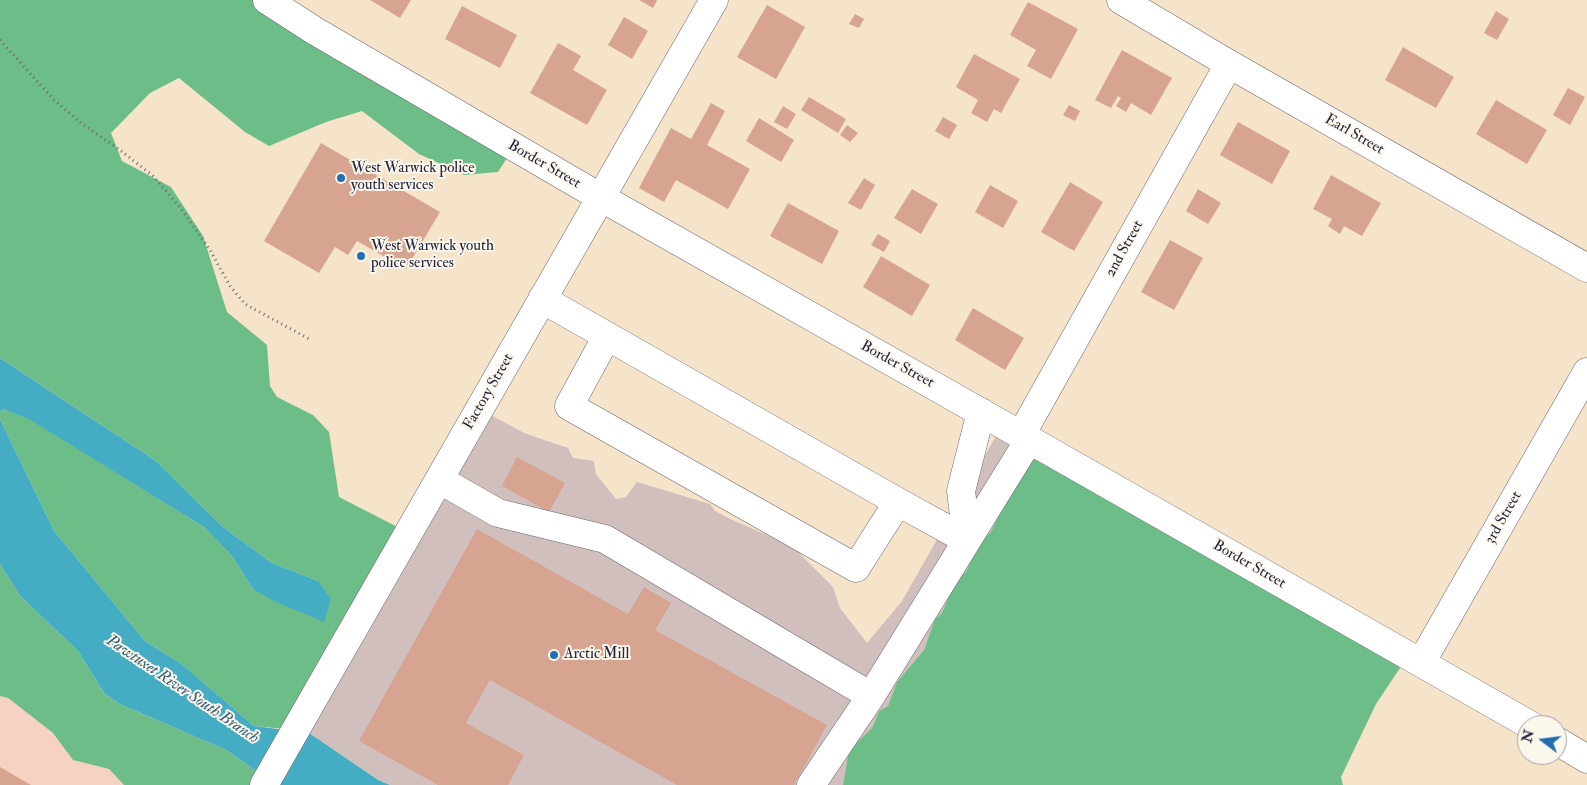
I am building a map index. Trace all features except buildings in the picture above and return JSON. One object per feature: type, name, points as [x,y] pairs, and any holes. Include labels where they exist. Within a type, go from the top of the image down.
[{"type":"street","name":"Border Street","points":[[266,0],[315,31],[600,197],[1517,718]]},
{"type":"street","name":"Factory Street","points":[[264,785],[330,673],[714,0]]},
{"type":"street","name":"Earl Street","points":[[1121,0],[1229,64],[1587,268]]},
{"type":"street","name":"2nd Street","points":[[811,785],[871,696],[967,540],[1229,64]]},
{"type":"street","points":[[542,299],[967,540]]},
{"type":"street","points":[[607,336],[569,406],[856,568],[898,502]]},
{"type":"street","name":"3rd Street","points":[[1421,663],[1587,372]]},
{"type":"street","points":[[967,540],[961,491],[981,412]]},
{"type":"street","points":[[440,480],[498,513],[605,539],[871,696]]},
{"type":"street","points":[[1567,747],[1587,759]]},
{"type":"path","points":[[0,40],[54,100],[81,123],[153,176],[180,207],[210,250],[230,286],[245,304],[311,340]]},
{"type":"shaded area","points":[[491,415],[524,433],[568,448],[573,458],[594,461],[596,474],[616,499],[626,497],[637,482],[710,504],[715,511],[728,518],[792,546],[833,587],[840,608],[867,643],[902,601],[1000,429],[1029,447],[991,532],[979,542],[966,572],[956,580],[942,613],[935,619],[924,650],[897,682],[888,706],[879,711],[872,728],[849,750],[843,785],[390,785],[378,780],[309,733]]},
{"type":"shaded area","points":[[0,696],[8,698],[53,733],[73,760],[109,769],[124,785],[0,785]]},
{"type":"green space","points":[[0,0],[268,0],[517,142],[498,172],[464,175],[419,154],[362,111],[326,122],[269,146],[245,132],[179,78],[150,93],[111,133],[122,161],[171,187],[203,236],[227,312],[267,345],[270,386],[277,397],[313,415],[329,432],[339,497],[417,537],[296,730],[254,726],[183,665],[145,641],[54,531],[0,419],[0,412],[3,409],[29,418],[204,527],[232,556],[253,589],[318,581],[272,563],[223,527],[156,461],[0,358]]},
{"type":"green space","points":[[1029,447],[1406,659],[1376,704],[1341,777],[1343,785],[843,785],[849,750],[872,728],[879,711],[888,706],[897,682],[924,650],[935,619],[942,613],[956,580],[966,572],[979,542],[991,532]]},
{"type":"green space","points":[[0,564],[20,596],[78,651],[105,694],[120,704],[226,750],[272,782],[273,785],[124,785],[109,769],[73,760],[53,733],[8,698],[0,696]]},
{"type":"water","points":[[0,358],[156,461],[223,527],[272,563],[318,581],[331,599],[324,622],[274,601],[253,589],[232,556],[204,527],[29,419],[3,409],[0,412]]},
{"type":"water","name":"Pawtuxet River South Branch","points":[[0,419],[54,531],[145,641],[183,665],[254,726],[309,733],[378,780],[390,785],[273,785],[272,782],[226,750],[120,704],[105,694],[78,651],[20,596],[0,564]]},
{"type":"place","name":"West Warwick police youth services","points":[[341,178]]},
{"type":"place","name":"West Warwick youth police services","points":[[361,256]]},
{"type":"place","name":"Arctic Mill","points":[[554,655]]}]
